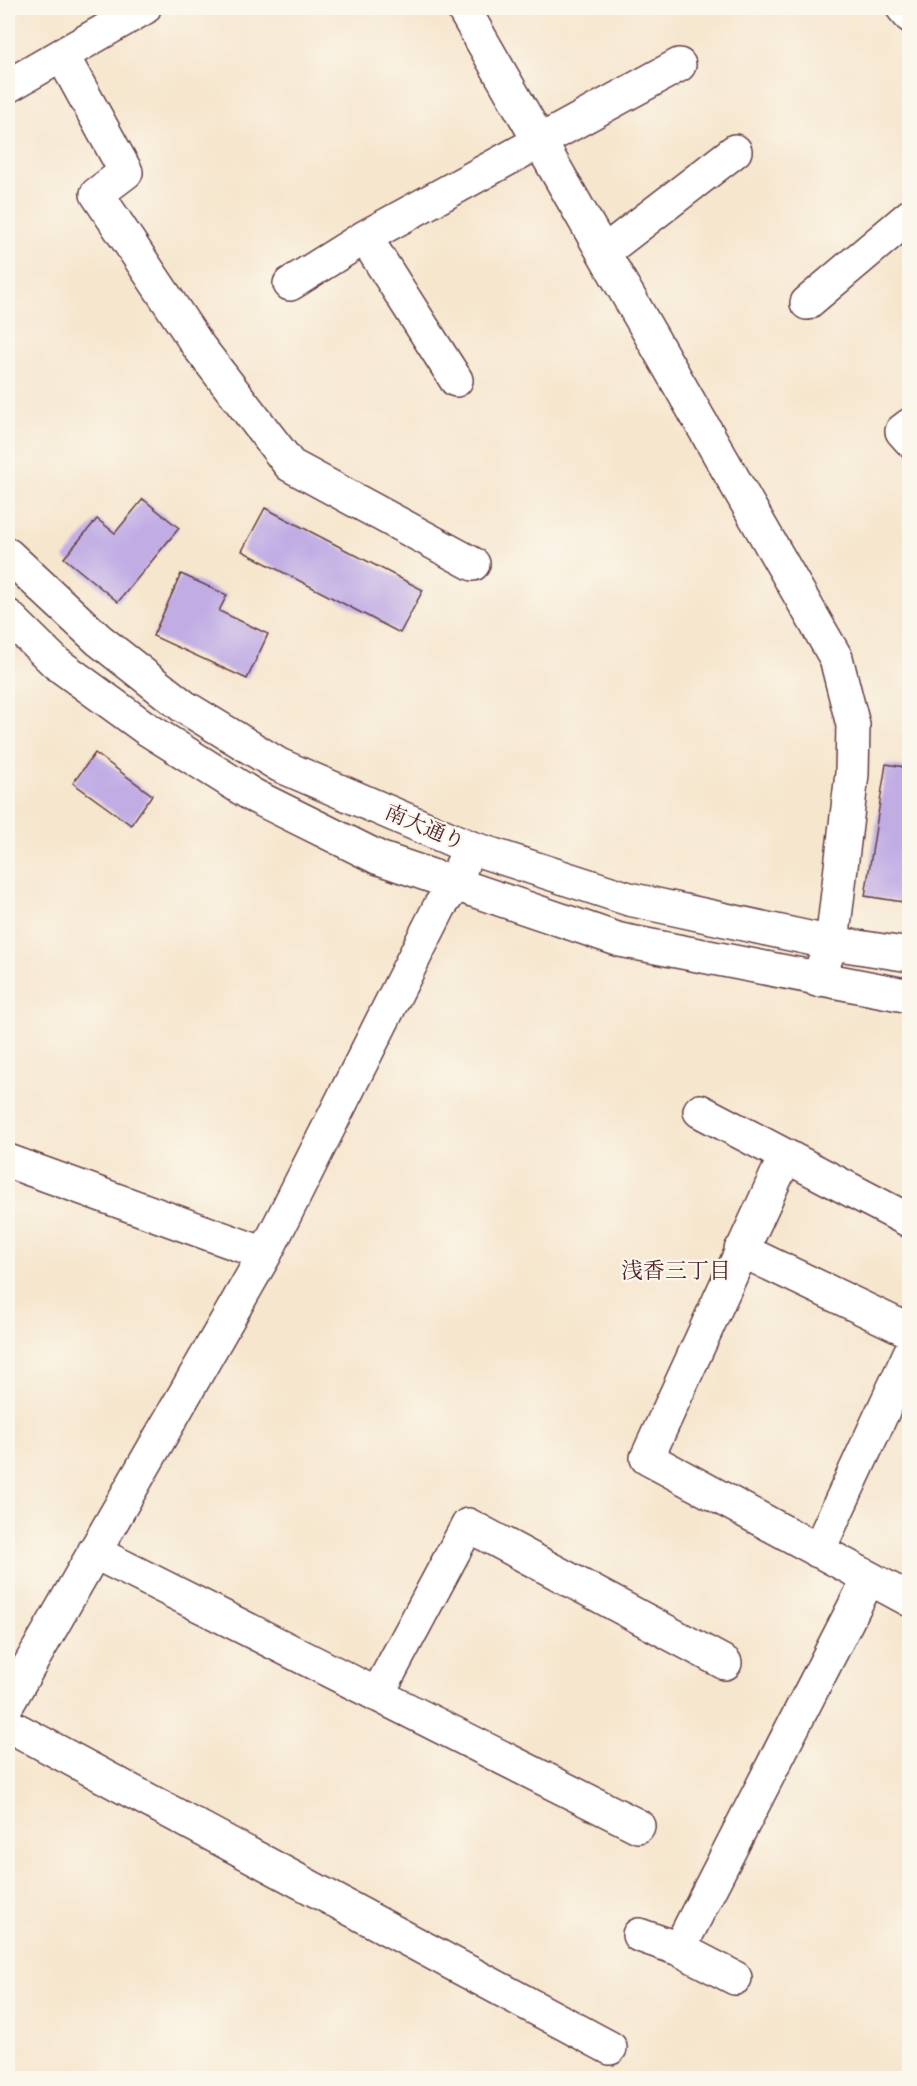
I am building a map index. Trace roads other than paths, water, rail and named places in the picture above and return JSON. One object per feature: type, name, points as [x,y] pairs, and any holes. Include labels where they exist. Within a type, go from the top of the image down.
[{"type":"street","points":[[8,86],[144,8]]},
{"type":"street","points":[[463,8],[542,142],[836,658],[854,725],[852,774],[832,943],[817,980]]},
{"type":"street","points":[[903,8],[909,16]]},
{"type":"street","points":[[62,55],[126,172],[97,194],[200,347],[290,465],[473,564]]},
{"type":"street","points":[[290,284],[365,237],[679,65]]},
{"type":"street","points":[[604,252],[735,151]]},
{"type":"street","points":[[807,303],[909,216]]},
{"type":"street","points":[[365,237],[456,380]]},
{"type":"street","points":[[909,425],[902,431],[909,440]]},
{"type":"street","name":"南大通り","points":[[8,555],[99,640],[183,706],[279,765],[469,847],[629,899],[832,943],[909,955]]},
{"type":"street","name":"南大通り","points":[[8,616],[56,663],[144,727],[254,796],[379,858],[620,940],[909,996]]},
{"type":"street","points":[[8,1703],[265,1254],[440,906],[455,885],[469,847]]},
{"type":"street","points":[[700,1111],[909,1221]]},
{"type":"street","points":[[785,1157],[647,1458],[909,1600]]},
{"type":"street","points":[[8,1161],[265,1254]]},
{"type":"street","points":[[741,1250],[909,1331]]},
{"type":"street","points":[[818,1551],[909,1353]]},
{"type":"street","points":[[376,1695],[468,1525],[725,1663]]},
{"type":"street","points":[[94,1552],[638,1826]]},
{"type":"street","points":[[679,1949],[869,1578]]},
{"type":"street","points":[[8,1725],[610,2048]]},
{"type":"street","points":[[639,1935],[679,1949],[735,1978]]},
{"type":"district","name":"浅香三丁目","points":[[676,1270]]}]
